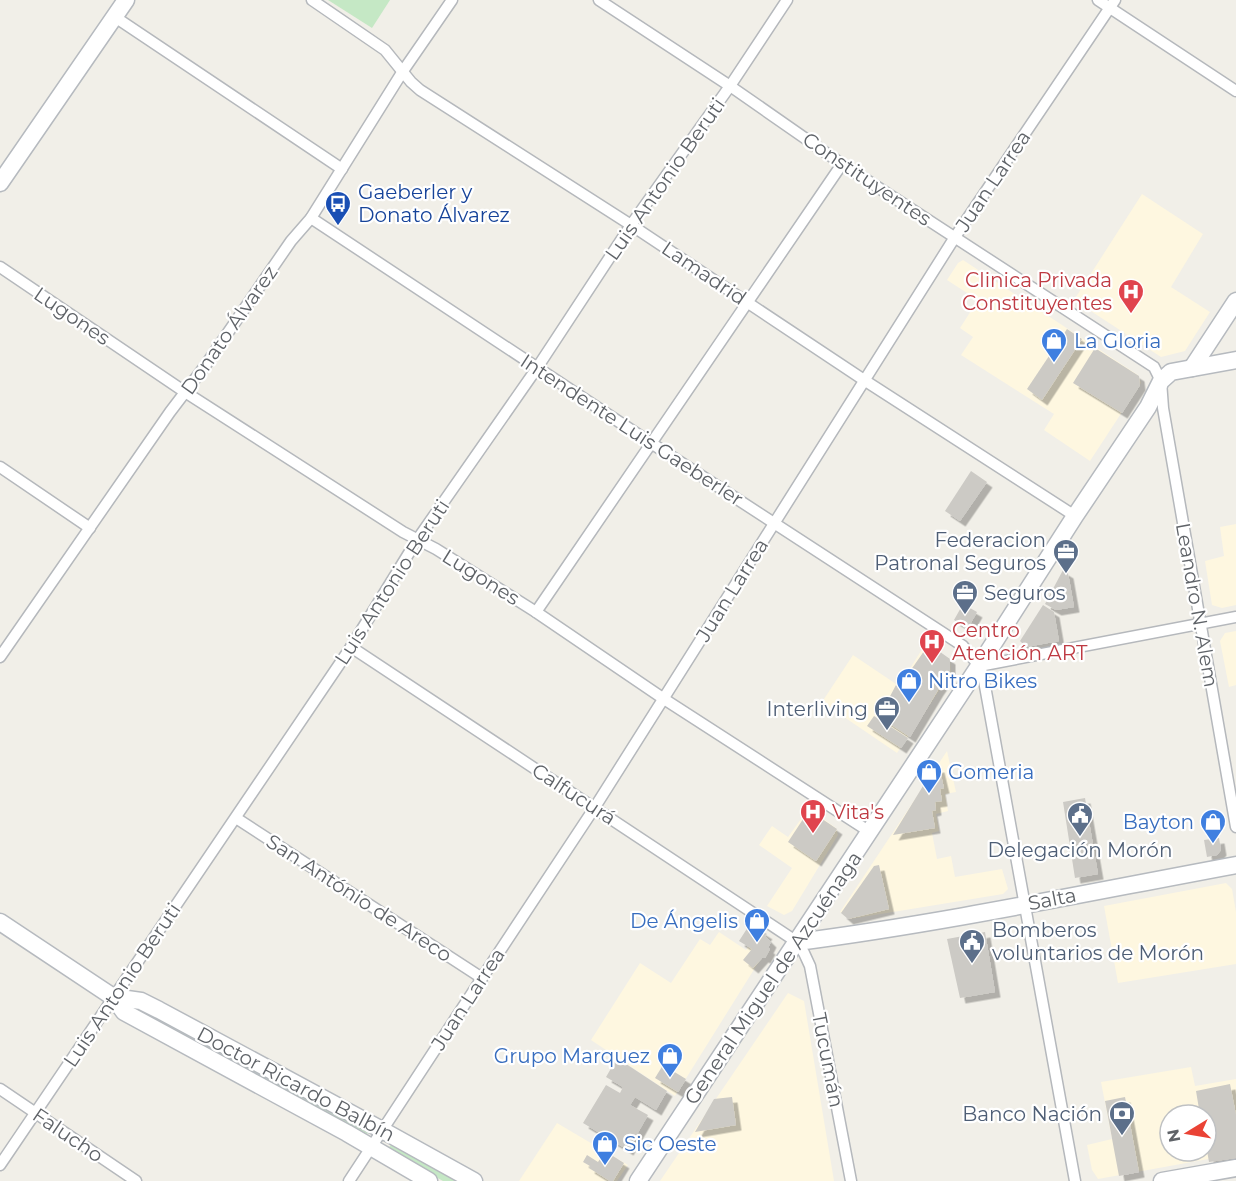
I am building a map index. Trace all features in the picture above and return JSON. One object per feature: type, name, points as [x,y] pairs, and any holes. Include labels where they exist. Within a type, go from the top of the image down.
[{"type":"street","points":[[0,183],[126,0]]},
{"type":"street","name":"Lamadrid","points":[[312,0],[385,50],[420,90],[1076,516]]},
{"type":"street","name":"Donato Álvarez","points":[[0,657],[5,640],[90,528],[291,241],[311,218],[403,71],[452,0]]},
{"type":"street","name":"Constituyentes","points":[[599,0],[730,86],[842,164],[1154,367],[1161,381]]},
{"type":"street","name":"Luis Antonio Beruti","points":[[0,1165],[351,647],[417,540],[787,0]]},
{"type":"street","points":[[1098,0],[1112,4],[1236,91]]},
{"type":"street","name":"Juan Larrea","points":[[349,1181],[596,807],[955,237],[1112,4]]},
{"type":"street","points":[[115,17],[342,169]]},
{"type":"street","points":[[536,612],[842,164]]},
{"type":"street","name":"Intendente Luis Gaeberler","points":[[311,218],[963,646],[979,666]]},
{"type":"street","name":"Lugones","points":[[0,267],[185,392],[417,540],[436,549],[536,612],[664,699],[870,832]]},
{"type":"street","points":[[1192,368],[1236,301]]},
{"type":"street","points":[[1161,381],[1172,372],[1236,360]]},
{"type":"street","name":"General Miguel de Azcuénaga","points":[[638,1181],[979,666],[1148,407],[1161,381]]},
{"type":"street","name":"Leandro N. Alem","points":[[1161,381],[1163,408],[1236,827]]},
{"type":"street","points":[[0,466],[90,528]]},
{"type":"street","points":[[1075,1181],[983,675],[979,666],[1236,617]]},
{"type":"street","name":"Calfucurá","points":[[351,647],[797,942]]},
{"type":"street","name":"San António de Areco","points":[[236,818],[482,978]]},
{"type":"street","name":"Salta","points":[[797,942],[859,934],[1236,865]]},
{"type":"street","name":"Doctor Ricardo Balbín","points":[[0,922],[113,997],[124,1012],[429,1181]]},
{"type":"street","name":"Tucumán","points":[[797,942],[810,966],[851,1181]]},
{"type":"street","name":"Doctor Ricardo Balbín","points":[[113,997],[141,1001],[159,1010],[474,1181]]},
{"type":"street","name":"Falucho","points":[[0,1089],[136,1181]]},
{"type":"street","points":[[1162,1181],[1236,1168]]},
{"type":"shaded area","points":[[1142,194],[1203,234],[1171,287],[1210,312],[1185,351],[1161,357],[1074,300]]},
{"type":"shaded area","points":[[963,260],[1138,375],[1141,383],[1090,461],[1044,430],[1054,414],[961,355],[973,337],[960,328],[978,300],[947,280],[958,263]]},
{"type":"shaded area","points":[[1236,524],[1236,605],[1222,608],[1212,605],[1205,561],[1224,556],[1220,527]]},
{"type":"shaded area","points":[[1236,631],[1236,685],[1229,687],[1220,641],[1225,633]]},
{"type":"shaded area","points":[[926,643],[950,660],[951,673],[897,753],[822,702],[853,655],[899,686]]},
{"type":"shaded area","points":[[947,751],[956,792],[945,794],[948,811],[936,814],[939,831],[932,833],[937,859],[951,856],[955,877],[1002,869],[1008,889],[1003,894],[850,919],[840,912]]},
{"type":"shaded area","points":[[809,808],[836,828],[838,835],[792,911],[784,915],[767,906],[792,868],[759,845],[772,826],[788,837]]},
{"type":"shaded area","points":[[1226,883],[1232,889],[1236,912],[1236,964],[1118,983],[1104,906]]},
{"type":"shaded area","points":[[719,932],[746,950],[757,932],[769,940],[768,947],[675,1096],[591,1040],[640,963],[671,983],[700,939],[710,945]]},
{"type":"shaded area","points":[[788,993],[804,1001],[834,1181],[660,1181]]},
{"type":"shaded area","points":[[1191,1067],[1195,1086],[1236,1079],[1236,1154],[1218,1157],[1218,1103],[1158,1103],[1158,1163],[1186,1163],[1098,1179],[1092,1170],[1087,1145],[1112,1139],[1101,1082]]},
{"type":"shaded area","points":[[557,1123],[628,1165],[617,1181],[519,1181]]},
{"type":"green space","points":[[328,0],[390,0],[372,28]]},
{"type":"green space","points":[[134,1008],[140,1008],[370,1133],[365,1134],[136,1014]]},
{"type":"green space","points":[[392,1144],[460,1181],[443,1181],[389,1150]]},
{"type":"building","name":"La Gloria","points":[[1067,329],[1082,339],[1042,400],[1027,389]]},
{"type":"building","points":[[1095,348],[1139,376],[1140,385],[1122,413],[1073,383]]},
{"type":"building","points":[[971,471],[987,482],[960,521],[945,511]]},
{"type":"building","points":[[1063,570],[1068,573],[1074,607],[1056,610],[1045,604]]},
{"type":"building","name":"Seguros","points":[[963,604],[977,612],[968,628],[954,620]]},
{"type":"building","points":[[1043,605],[1054,612],[1059,641],[1026,647],[1020,641]]},
{"type":"building","points":[[929,644],[950,659],[950,673],[910,737],[881,718],[896,685],[899,687]]},
{"type":"building","name":"Interliving","points":[[874,716],[908,738],[901,748],[867,726]]},
{"type":"building","points":[[939,767],[944,788],[940,789],[942,801],[935,802],[936,810],[932,811],[935,828],[893,835],[934,768]]},
{"type":"building","name":"Delegación Morón","points":[[1085,798],[1098,874],[1075,878],[1063,802]]},
{"type":"building","name":"Vita's","points":[[809,810],[837,829],[816,861],[788,842]]},
{"type":"building","name":"Bayton","points":[[1219,838],[1221,850],[1217,855],[1207,857],[1204,840]]},
{"type":"building","points":[[879,865],[889,909],[848,919],[841,913],[874,866]]},
{"type":"building","name":"De Ángelis","points":[[748,927],[753,931],[756,927],[767,934],[765,936],[771,942],[765,958],[763,957],[753,968],[743,960],[752,949],[739,941]]},
{"type":"building","name":"Bomberos voluntarios de Morón","points":[[985,932],[995,992],[960,998],[947,939]]},
{"type":"building","points":[[617,1058],[667,1091],[656,1110],[635,1097],[630,1105],[648,1115],[628,1150],[583,1123],[606,1085],[620,1093],[623,1087],[606,1077]]},
{"type":"building","name":"Grupo Marquez","points":[[663,1065],[686,1079],[678,1092],[655,1078]]},
{"type":"building","points":[[1230,1084],[1236,1115],[1236,1158],[1218,1161],[1218,1103],[1198,1103],[1196,1091]]},
{"type":"building","points":[[732,1097],[736,1125],[695,1132],[714,1099]]},
{"type":"building","name":"Banco Nación","points":[[1125,1097],[1139,1172],[1119,1176],[1105,1101]]},
{"type":"building","name":"Sic Oeste","points":[[605,1151],[624,1163],[613,1181],[589,1168],[590,1166],[583,1162],[587,1155],[598,1162]]},
{"type":"place","name":"Gaeberler y Donato Álvarez","points":[[338,227]]},
{"type":"place","name":"Clinica Privada Constituyentes","points":[[1131,315]]},
{"type":"place","name":"La Gloria","points":[[1054,364]]},
{"type":"place","name":"Federacion Patronal Seguros","points":[[1066,575]]},
{"type":"place","name":"Seguros","points":[[965,616]]},
{"type":"place","name":"Centro Atención ART","points":[[932,665]]},
{"type":"place","name":"Nitro Bikes","points":[[909,704]]},
{"type":"place","name":"Interliving","points":[[887,732]]},
{"type":"place","name":"Gomeria","points":[[929,795]]},
{"type":"place","name":"Vita's","points":[[813,835]]},
{"type":"place","name":"Delegación Morón","points":[[1080,838]]},
{"type":"place","name":"Bayton","points":[[1213,845]]},
{"type":"place","name":"De Ángelis","points":[[757,944]]},
{"type":"place","name":"Bomberos voluntarios de Morón","points":[[972,965]]},
{"type":"place","name":"Grupo Marquez","points":[[670,1079]]},
{"type":"place","name":"Banco Nación","points":[[1122,1137]]},
{"type":"place","name":"Sic Oeste","points":[[605,1167]]}]
